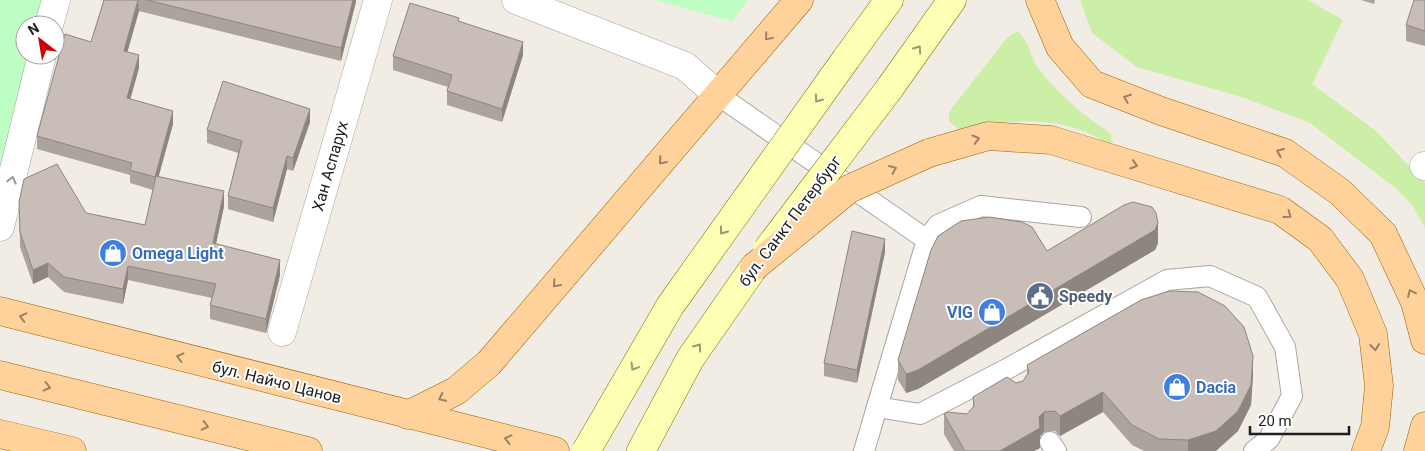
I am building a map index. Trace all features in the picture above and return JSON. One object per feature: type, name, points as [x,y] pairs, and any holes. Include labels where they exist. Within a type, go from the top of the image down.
[{"type":"main road","points":[[408,415],[456,391],[489,363],[799,0]]},
{"type":"main road","points":[[586,451],[670,306],[889,0]]},
{"type":"main road","name":"бул. Санкт Петербург","points":[[641,451],[690,359],[754,267],[889,89],[952,0]]},
{"type":"main road","points":[[1040,0],[1060,47],[1092,84],[1285,153],[1340,192],[1383,234],[1415,302],[1425,340]]},
{"type":"main road","points":[[754,267],[849,189],[929,153],[988,136],[1051,140],[1280,210],[1320,239],[1350,279],[1373,334],[1379,386],[1375,426],[1366,451]]},
{"type":"main road","name":"бул. Найчо Цанов","points":[[0,311],[555,451]]},
{"type":"main road","points":[[0,375],[308,451]]},
{"type":"main road","points":[[1418,451],[1425,426]]},
{"type":"main road","points":[[0,434],[72,451]]},
{"type":"street","points":[[52,15],[56,0]]},
{"type":"street","name":"Хан Аспарух","points":[[282,332],[378,0]]},
{"type":"street","points":[[516,0],[685,66],[718,95]]},
{"type":"street","points":[[0,227],[40,65]]},
{"type":"lane","points":[[718,95],[927,240]]},
{"type":"lane","points":[[864,451],[927,240],[938,225],[981,206],[1081,217]]},
{"type":"lane","points":[[920,414],[1009,377],[1167,280],[1210,276],[1257,297],[1286,346],[1292,396],[1269,439],[1254,451]]},
{"type":"lane","points":[[877,407],[946,419]]},
{"type":"green space","points":[[0,0],[46,0],[42,15],[15,15],[15,65],[29,65],[0,174]]},
{"type":"green space","points":[[655,0],[748,0],[732,21]]},
{"type":"green space","points":[[1080,0],[1308,0],[1343,20],[1312,84],[1376,131],[1425,183],[1425,228],[1412,205],[1398,190],[1310,123],[1242,97],[1137,67],[1092,33]]},
{"type":"green space","points":[[1017,31],[1022,35],[1035,63],[1046,78],[1072,104],[1111,134],[1112,146],[1082,131],[1064,125],[1034,121],[1003,123],[959,130],[949,121],[949,112],[1007,38]]},
{"type":"building","points":[[104,0],[138,0],[124,51],[139,55],[127,98],[173,111],[155,177],[130,170],[132,163],[37,136],[56,65],[65,65],[65,34],[91,42]]},
{"type":"building","points":[[147,0],[353,0],[341,48]]},
{"type":"building","points":[[1414,0],[1425,0],[1425,31],[1406,25]]},
{"type":"building","points":[[410,3],[459,18],[458,21],[523,42],[502,109],[447,91],[452,75],[393,56]]},
{"type":"building","points":[[223,81],[310,109],[293,158],[287,156],[273,208],[228,196],[242,141],[207,130]]},
{"type":"building","points":[[57,164],[86,213],[145,225],[156,176],[224,191],[213,243],[280,260],[266,319],[210,305],[216,284],[128,266],[123,289],[64,277],[48,263],[33,270],[20,232],[19,202],[24,179]]},
{"type":"building","points":[[1133,202],[1152,207],[1156,213],[1158,223],[1155,230],[918,370],[906,374],[898,360],[931,250],[938,236],[961,221],[989,217],[1022,222],[1032,227],[1047,251],[1124,205]]},
{"type":"building","points":[[852,231],[885,239],[857,370],[824,363]]},
{"type":"building","points":[[1169,291],[1198,292],[1225,306],[1244,327],[1253,356],[1251,385],[1238,411],[1216,431],[1188,440],[1159,439],[1132,425],[1103,392],[1060,416],[1055,411],[1044,412],[1039,417],[1040,428],[1000,451],[965,451],[944,414],[947,412],[967,414],[974,406],[973,397],[1007,377],[1016,383],[1023,381],[1029,372],[1027,365],[1141,300]]},
{"type":"place","name":"Omega Light","points":[[113,253]]},
{"type":"place","name":"Speedy","points":[[1040,296]]},
{"type":"place","name":"VIG","points":[[992,312]]},
{"type":"place","name":"Dacia","points":[[1177,387]]}]
